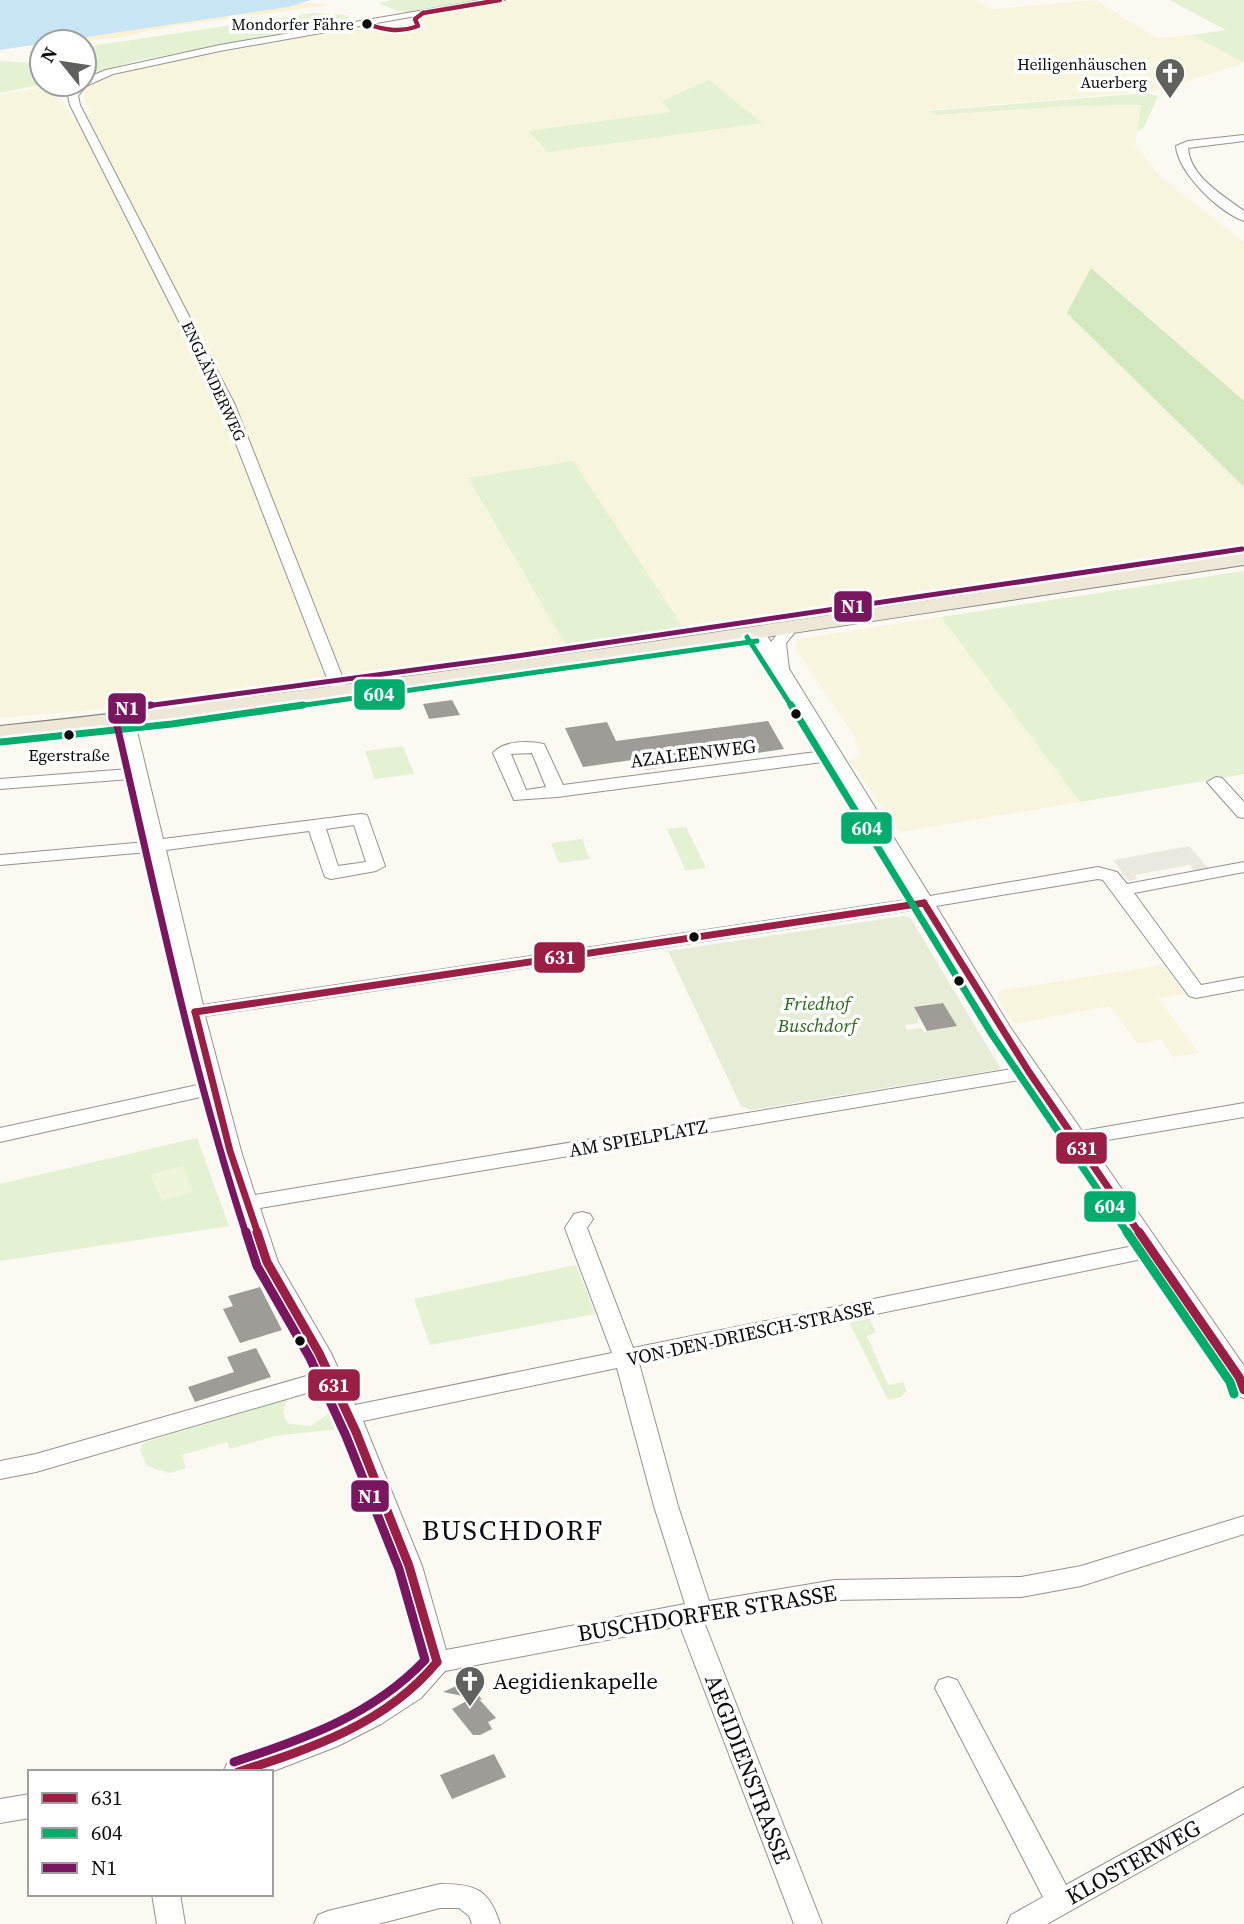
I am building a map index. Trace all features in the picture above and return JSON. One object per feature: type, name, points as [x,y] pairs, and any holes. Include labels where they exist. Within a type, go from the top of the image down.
[{"type":"main road","points":[[0,732],[127,719],[340,691],[1244,559]]},
{"type":"street","name":"ENGLÄNDERWEG","points":[[98,77],[170,59],[500,0]]},
{"type":"street","name":"ENGLÄNDERWEG","points":[[73,98],[228,405],[340,691]]},
{"type":"street","points":[[1244,138],[1188,144],[1182,146],[1181,154],[1188,169],[1244,217]]},
{"type":"street","points":[[783,674],[778,643],[792,626]]},
{"type":"street","points":[[756,631],[1029,1072],[1241,1377]]},
{"type":"street","points":[[127,719],[212,1088],[267,1262],[319,1353],[348,1415],[409,1566],[437,1662],[414,1688],[381,1710],[294,1752],[243,1770]]},
{"type":"street","name":"AZALEENWEG","points":[[556,792],[835,755]]},
{"type":"street","points":[[0,784],[139,773]]},
{"type":"street","points":[[1216,782],[1244,813]]},
{"type":"street","points":[[0,860],[156,845],[316,825]]},
{"type":"street","points":[[1122,890],[1244,867]]},
{"type":"street","points":[[195,1012],[924,903],[1098,873],[1110,876],[1122,890],[1196,992],[1244,983]]},
{"type":"street","name":"AM SPIELPLATZ","points":[[248,1203],[1029,1072]]},
{"type":"street","points":[[0,1135],[212,1088]]},
{"type":"street","points":[[1075,1139],[1244,1110]]},
{"type":"street","name":"AEGIDIENSTRASSE","points":[[582,1219],[576,1228],[626,1359],[694,1612],[808,1924]]},
{"type":"street","name":"VON-DEN-DRIESCH-STRASSE","points":[[348,1415],[1151,1250]]},
{"type":"street","points":[[0,1470],[36,1463],[329,1378]]},
{"type":"street","name":"BUSCHDORFER STRASSE","points":[[437,1662],[694,1612],[835,1590],[1021,1587],[1081,1576],[1244,1525]]},
{"type":"street","points":[[948,1688],[1060,1902]]},
{"type":"street","name":"KLOSTERWEG","points":[[1021,1924],[1244,1799]]},
{"type":"street","points":[[0,1811],[28,1806]]},
{"type":"street","points":[[166,1896],[171,1924]]},
{"type":"street","points":[[328,1924],[440,1896],[465,1896],[481,1909],[486,1924]]},
{"type":"shaded area","points":[[515,0],[975,0],[992,9],[1095,0],[1157,38],[1193,35],[1244,63],[1160,90],[928,110],[936,115],[1072,106],[1141,105],[1135,145],[1160,176],[1244,242],[1244,401],[1092,268],[1067,313],[1244,487],[1244,549],[685,630],[573,462],[468,479],[567,647],[117,708],[0,718],[0,95],[28,90],[28,98],[60,98],[73,118],[90,114],[85,98],[98,98],[98,81],[131,70],[326,32],[415,32],[424,28],[426,24],[421,19]]},
{"type":"shaded area","points":[[941,617],[1080,802],[900,832],[850,762],[861,754],[853,734],[795,648],[797,640],[803,638]]},
{"type":"shaded area","points":[[1189,846],[1209,869],[1196,872],[1190,865],[1135,875],[1137,879],[1129,881],[1113,860]]},
{"type":"shaded area","points":[[1163,965],[1184,994],[1158,998],[1199,1053],[1173,1057],[1161,1040],[1138,1044],[1110,1006],[1013,1024],[998,999],[999,991]]},
{"type":"green space","points":[[393,0],[485,0],[408,12],[378,3]]},
{"type":"green space","points":[[1169,0],[1244,0],[1244,63],[1193,35],[1226,30]]},
{"type":"green space","points":[[314,13],[346,15],[352,22],[296,31],[314,26],[304,21],[281,25],[291,32],[135,61],[98,72],[98,45]]},
{"type":"green space","points":[[0,61],[28,63],[28,87],[0,93]]},
{"type":"green space","points":[[709,80],[762,123],[548,152],[528,131],[670,112],[662,101]]},
{"type":"green space","points":[[1147,93],[1158,96],[1144,127],[1137,132],[1141,105],[1072,106],[935,115],[929,111]]},
{"type":"green space","points":[[1091,268],[1244,401],[1244,487],[1067,313]]},
{"type":"green space","points":[[573,461],[685,630],[567,647],[468,478]]},
{"type":"green space","points":[[1244,571],[1244,774],[1080,802],[941,617]]},
{"type":"green space","points":[[403,746],[414,774],[375,779],[365,751]]},
{"type":"green space","points":[[686,827],[706,868],[686,871],[667,829]]},
{"type":"green space","points":[[582,839],[590,859],[559,863],[551,843]]},
{"type":"green space","name":"Friedhof Buschdorf","points":[[904,916],[911,919],[1001,1069],[751,1110],[741,1106],[668,951]],"holes":[[[943,1003],[956,1026],[924,1032],[921,1028],[907,1030],[905,1025],[919,1023],[917,1020],[920,1019],[914,1007]]]},
{"type":"green space","points":[[197,1138],[229,1226],[0,1261],[0,1184]]},
{"type":"green space","points":[[183,1166],[193,1192],[161,1201],[151,1174]]},
{"type":"green space","points":[[576,1265],[595,1314],[430,1345],[414,1299]]},
{"type":"green space","points":[[869,1318],[876,1332],[867,1336],[888,1385],[903,1382],[907,1391],[901,1397],[888,1400],[849,1322]]},
{"type":"green space","points":[[288,1399],[283,1412],[289,1424],[311,1426],[329,1413],[337,1429],[275,1436],[230,1449],[227,1442],[182,1455],[186,1468],[169,1473],[147,1466],[140,1451],[142,1445],[149,1441]]},
{"type":"sand","points":[[307,3],[328,5],[167,27],[122,37],[98,40],[98,34]]},
{"type":"water","points":[[0,0],[311,0],[288,7],[98,35],[98,28],[28,28],[28,46],[0,50]]},
{"type":"building","points":[[452,700],[460,715],[429,719],[423,704]]},
{"type":"building","points":[[768,721],[784,749],[645,770],[639,759],[583,767],[565,728],[607,722],[616,741]]},
{"type":"building","points":[[943,1003],[957,1026],[927,1031],[914,1007]]},
{"type":"building","points":[[260,1287],[282,1330],[240,1343],[223,1309],[233,1306],[228,1296]]},
{"type":"building","points":[[256,1348],[271,1377],[195,1402],[188,1387],[234,1372],[227,1357]]},
{"type":"building","name":"Aegidienkapelle","points":[[469,1680],[482,1700],[479,1699],[496,1718],[488,1722],[492,1729],[480,1735],[473,1735],[452,1709],[472,1698],[443,1692]]},
{"type":"building","points":[[494,1754],[506,1777],[452,1799],[440,1775]]},
{"type":"transit line","name":"631","points":[[423,13],[500,0]]},
{"type":"transit line","name":"631","points":[[365,23],[385,30],[405,30],[418,26],[415,19],[423,13]]},
{"type":"transit line","name":"N1","points":[[234,1762],[311,1735],[363,1710],[407,1679],[425,1660],[399,1569],[346,1436],[310,1358],[257,1266],[220,1154],[189,1034],[116,721],[118,713],[125,709],[517,656],[1242,549]]},
{"type":"transit line","name":"604","points":[[747,637],[826,761],[991,1033],[1230,1382],[1234,1394]]},
{"type":"transit line","name":"604","points":[[1,742],[172,724],[757,641]]},
{"type":"transit line","name":"631","points":[[924,903],[1029,1072],[1239,1377],[1244,1390]]},
{"type":"transit line","name":"631","points":[[195,1012],[924,903]]},
{"type":"transit line","name":"631","points":[[195,1012],[230,1151],[267,1262],[319,1353],[356,1432],[409,1566],[437,1662]]},
{"type":"transit line","name":"631","points":[[244,1770],[308,1748],[376,1715],[416,1687],[437,1662]]},
{"type":"place","name":"Mondorfer Fähre","points":[[367,24]]},
{"type":"place","name":"Heiligenhäuschen Auerberg","points":[[1170,100]]},
{"type":"place","name":"Egerstraße","points":[[69,735]]},
{"type":"place","name":"Aegidienkapelle","points":[[470,1708]]},
{"type":"district","name":"BUSCHDORF","points":[[513,1530]]}]
